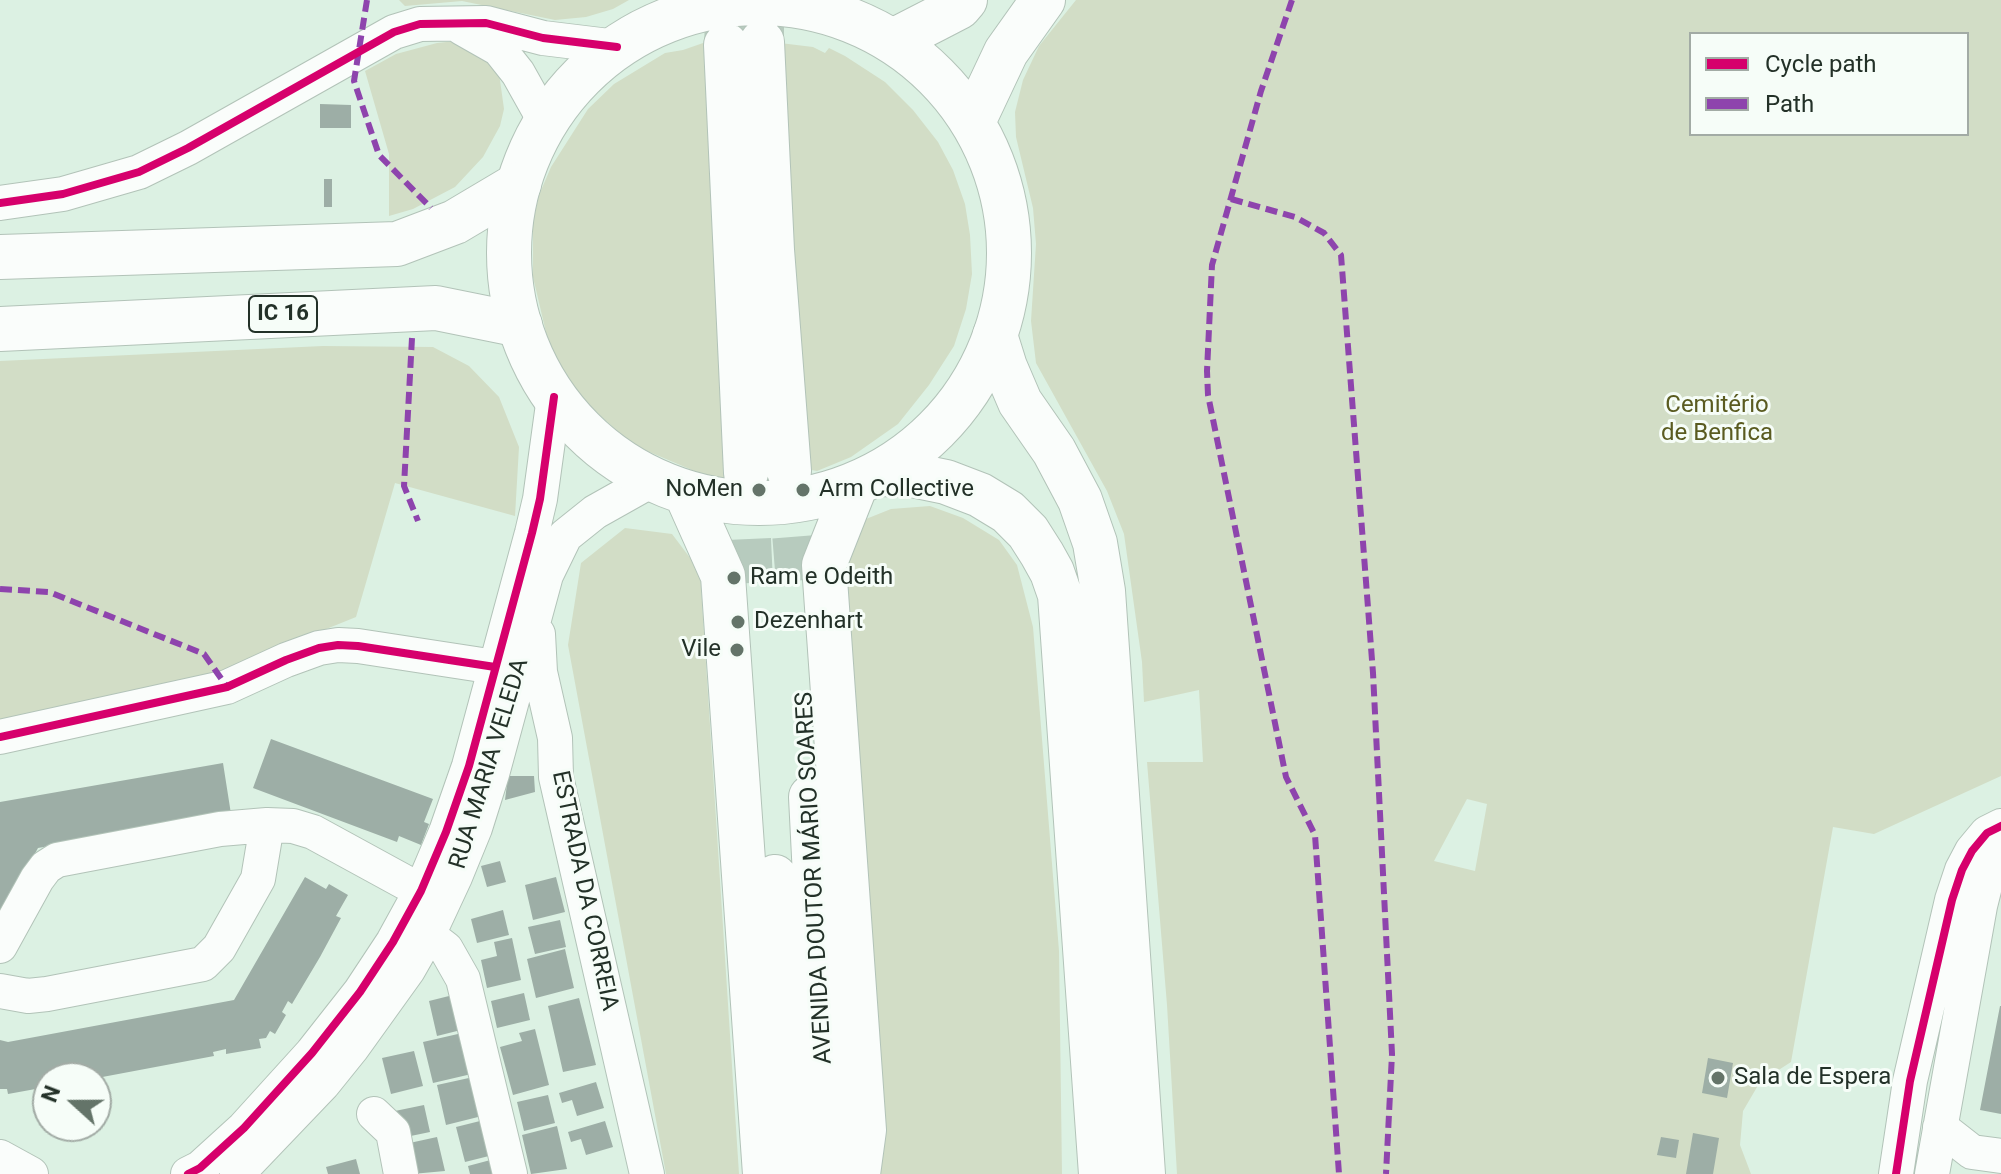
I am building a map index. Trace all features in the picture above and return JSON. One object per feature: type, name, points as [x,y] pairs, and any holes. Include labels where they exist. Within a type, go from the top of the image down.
[{"type":"main road","points":[[893,41],[948,13],[965,0]]},
{"type":"main road","points":[[973,122],[1006,52],[1043,0]]},
{"type":"main road","points":[[771,2],[836,8],[893,41],[924,63],[951,91],[973,122],[996,172],[1008,226],[1008,282],[995,335],[976,378],[949,416],[928,438],[867,479],[824,495],[789,502],[755,504],[720,501],[669,486],[615,458],[554,397],[534,362],[520,325],[511,279],[510,231],[519,184],[546,123],[566,94],[590,69],[668,11],[771,2]]},
{"type":"main road","points":[[746,473],[744,43],[772,250],[789,471]]},
{"type":"main road","points":[[0,257],[397,244],[455,222],[519,184]]},
{"type":"main road","name":"IC 16","points":[[0,329],[436,308],[520,325]]},
{"type":"main road","points":[[995,335],[1020,402],[1054,451],[1080,500],[1095,543],[1103,591],[1143,1174]]},
{"type":"main road","points":[[867,479],[912,475],[946,482],[980,495],[1008,512],[1028,532],[1052,572],[1060,595],[1101,1174]]},
{"type":"main road","points":[[858,1174],[864,1130],[824,565],[867,479]]},
{"type":"main road","points":[[669,486],[723,576],[765,1174]]},
{"type":"main road","name":"AVENIDA DOUTOR MÁRIO SOARES","points":[[798,582],[830,1174]]},
{"type":"main road","name":"AVENIDA DOUTOR MÁRIO SOARES","points":[[751,583],[797,1133],[793,1174]]},
{"type":"main road","points":[[1084,1174],[1092,1074]]},
{"type":"main road","points":[[1136,1082],[1154,1174]]},
{"type":"street","points":[[447,22],[476,34],[499,49],[518,73],[546,123]]},
{"type":"street","points":[[0,203],[63,194],[139,172],[188,148],[394,32],[420,24],[486,23],[543,38],[617,47]]},
{"type":"street","name":"RUA MARIA VELEDA","points":[[188,1174],[258,1150],[312,1053],[360,992],[421,891],[469,766],[540,499],[554,397]]},
{"type":"street","name":"RUA MARIA VELEDA","points":[[237,1174],[323,1084],[352,1048],[390,996],[428,935],[455,877],[492,774],[546,575],[565,536],[595,512],[669,486]]},
{"type":"street","name":"ESTRADA DA CORREIA","points":[[538,605],[540,672],[555,738],[556,777],[647,1174]]},
{"type":"street","points":[[0,737],[227,687],[286,660],[338,645],[495,667]]},
{"type":"street","points":[[492,774],[501,759],[511,752],[522,750],[544,756],[556,777]]},
{"type":"street","points":[[0,946],[37,879],[46,867],[57,860],[220,829],[267,825],[293,826],[313,832],[421,891]]},
{"type":"street","points":[[0,991],[28,996],[47,994],[203,964],[219,948],[258,879],[267,825]]},
{"type":"street","points":[[1896,1174],[1910,1081],[1952,900],[1972,851],[1987,833],[2001,826]]},
{"type":"street","points":[[1932,1174],[1980,906],[1986,882],[2001,855]]},
{"type":"street","points":[[428,935],[446,949],[463,979],[510,1174]]},
{"type":"street","points":[[374,1114],[393,1132],[401,1174]]},
{"type":"street","points":[[1940,1127],[1972,1152],[2001,1156]]},
{"type":"street","points":[[0,1157],[31,1174]]},
{"type":"green space","points":[[399,0],[629,0],[613,9],[586,17],[555,20],[462,1],[405,6]]},
{"type":"green space","name":"Cemitério de Benfica","points":[[1076,0],[2001,0],[2001,776],[1874,834],[1833,827],[1791,1062],[1760,1082],[1743,1111],[1740,1145],[1751,1174],[1177,1174],[1147,762],[1203,762],[1199,690],[1144,702],[1142,662],[1124,534],[1107,491],[1036,363],[1031,321],[1036,244],[1033,208],[1016,137],[1015,112],[1023,80],[1039,46]],"holes":[[[1467,799],[1487,804],[1475,871],[1434,861]]]},
{"type":"green space","points":[[456,41],[488,59],[499,73],[504,109],[500,126],[483,157],[455,187],[413,209],[389,216],[389,154],[365,71],[396,54]]},
{"type":"green space","points":[[706,42],[729,478],[706,476],[633,445],[575,393],[548,341],[533,277],[533,221],[539,195],[551,167],[588,109],[614,84],[665,53]]},
{"type":"green space","points":[[780,43],[813,47],[825,53],[829,48],[845,56],[885,82],[913,110],[938,142],[953,170],[965,204],[970,235],[972,274],[966,309],[954,346],[929,385],[898,424],[851,457],[817,471],[806,469]]},
{"type":"green space","points":[[323,346],[433,347],[469,366],[499,397],[519,447],[515,516],[395,483],[356,617],[147,697],[0,728],[0,361]]},
{"type":"green space","points":[[930,506],[963,518],[999,540],[1017,565],[1033,627],[1059,951],[1062,1174],[871,1174],[841,574],[846,553],[866,519],[891,509]]},
{"type":"green space","points":[[625,528],[672,534],[700,571],[739,1174],[666,1174],[568,645],[581,563]]},
{"type":"building","points":[[320,104],[351,105],[351,128],[320,128]]},
{"type":"building","points":[[324,179],[332,179],[332,207],[324,207]]},
{"type":"building","points":[[271,739],[433,799],[424,822],[429,824],[421,845],[399,836],[397,842],[253,788]]},
{"type":"building","points":[[223,763],[231,814],[38,848],[0,917],[0,802]]},
{"type":"building","points":[[508,776],[534,776],[535,792],[505,800]]},
{"type":"building","points":[[500,861],[506,882],[487,887],[481,866]]},
{"type":"building","points":[[305,877],[326,889],[329,884],[348,895],[336,916],[341,918],[320,957],[292,1004],[288,1001],[282,1012],[286,1015],[275,1034],[270,1031],[266,1038],[259,1039],[261,1048],[226,1054],[226,1049],[213,1052],[214,1056],[112,1075],[112,1062],[32,1062],[32,1090],[8,1094],[7,1089],[0,1089],[0,1040],[8,1042],[234,1000]]},
{"type":"building","points":[[556,877],[565,912],[533,920],[525,885]]},
{"type":"building","points":[[503,910],[509,935],[477,943],[471,919]]},
{"type":"building","points":[[560,920],[566,947],[535,954],[528,927]]},
{"type":"building","points":[[512,938],[521,980],[487,988],[481,960],[497,956],[494,942]]},
{"type":"building","points":[[565,949],[574,988],[536,998],[527,959]]},
{"type":"building","points":[[461,993],[469,1028],[437,1036],[429,1001]]},
{"type":"building","points":[[524,993],[530,1020],[497,1028],[491,1001]]},
{"type":"building","points":[[579,998],[596,1065],[563,1072],[548,1006]]},
{"type":"building","points":[[2001,1006],[2001,1114],[1980,1110]]},
{"type":"building","points":[[535,1029],[549,1085],[513,1095],[500,1047],[522,1041],[519,1033]]},
{"type":"building","points":[[471,1031],[480,1072],[433,1083],[423,1042]]},
{"type":"building","points":[[414,1051],[423,1086],[391,1094],[382,1058]]},
{"type":"building","name":"Sala de Espera","points":[[1708,1058],[1733,1063],[1727,1098],[1702,1093]]},
{"type":"building","points":[[478,1076],[486,1115],[446,1125],[437,1085]]},
{"type":"building","points":[[596,1082],[604,1108],[577,1116],[572,1100],[562,1103],[559,1093]]},
{"type":"building","points":[[548,1095],[555,1123],[524,1131],[517,1102]]},
{"type":"building","points":[[424,1105],[430,1132],[401,1138],[395,1111]]},
{"type":"building","points":[[488,1119],[497,1154],[465,1162],[456,1127]]},
{"type":"building","points":[[605,1121],[613,1147],[586,1155],[581,1139],[571,1142],[568,1132]]},
{"type":"building","points":[[557,1126],[567,1169],[531,1174],[522,1135]]},
{"type":"building","points":[[1693,1133],[1719,1138],[1713,1174],[1686,1174]]},
{"type":"building","points":[[437,1137],[445,1171],[412,1174],[405,1144]]},
{"type":"building","points":[[1661,1137],[1679,1140],[1676,1158],[1657,1155]]},
{"type":"building","points":[[498,1158],[502,1174],[470,1174],[468,1166]]},
{"type":"building","points":[[356,1159],[360,1174],[328,1174],[326,1167]]},
{"type":"tunnel","points":[[726,45],[728,0]]},
{"type":"tunnel","points":[[762,0],[762,42]]},
{"type":"tunnel","points":[[789,471],[798,582]]},
{"type":"tunnel","points":[[746,473],[751,583]]},
{"type":"marked path","points":[[367,0],[354,81],[379,155],[431,208]]},
{"type":"marked path","points":[[1292,0],[1261,91],[1212,265],[1207,371],[1208,395],[1286,777],[1315,835],[1339,1174]]},
{"type":"marked path","points":[[1231,199],[1295,217],[1324,233],[1341,255],[1373,673],[1392,1054],[1386,1174]]},
{"type":"marked path","points":[[412,338],[404,486],[418,521]]},
{"type":"marked path","points":[[0,589],[49,592],[204,654],[227,687]]},
{"type":"cycle path","points":[[0,203],[63,194],[139,172],[188,148],[394,32],[420,24],[486,23],[543,38],[617,47]]},
{"type":"cycle path","points":[[188,1174],[200,1168],[244,1128],[312,1053],[360,992],[421,891],[469,766],[532,533],[540,499],[554,397]]},
{"type":"cycle path","points":[[0,737],[227,687],[286,660],[338,645],[495,667]]},
{"type":"cycle path","points":[[1896,1174],[1910,1081],[1952,900],[1972,851],[1987,833],[2001,826]]},
{"type":"place","name":"NoMen","points":[[759,490]]},
{"type":"place","name":"Arm Collective","points":[[803,490]]},
{"type":"place","name":"Ram e Odeith","points":[[734,578]]},
{"type":"place","name":"Dezenhart","points":[[738,622]]},
{"type":"place","name":"Vile","points":[[737,650]]},
{"type":"place","name":"Sala de Espera","points":[[1718,1078]]}]
